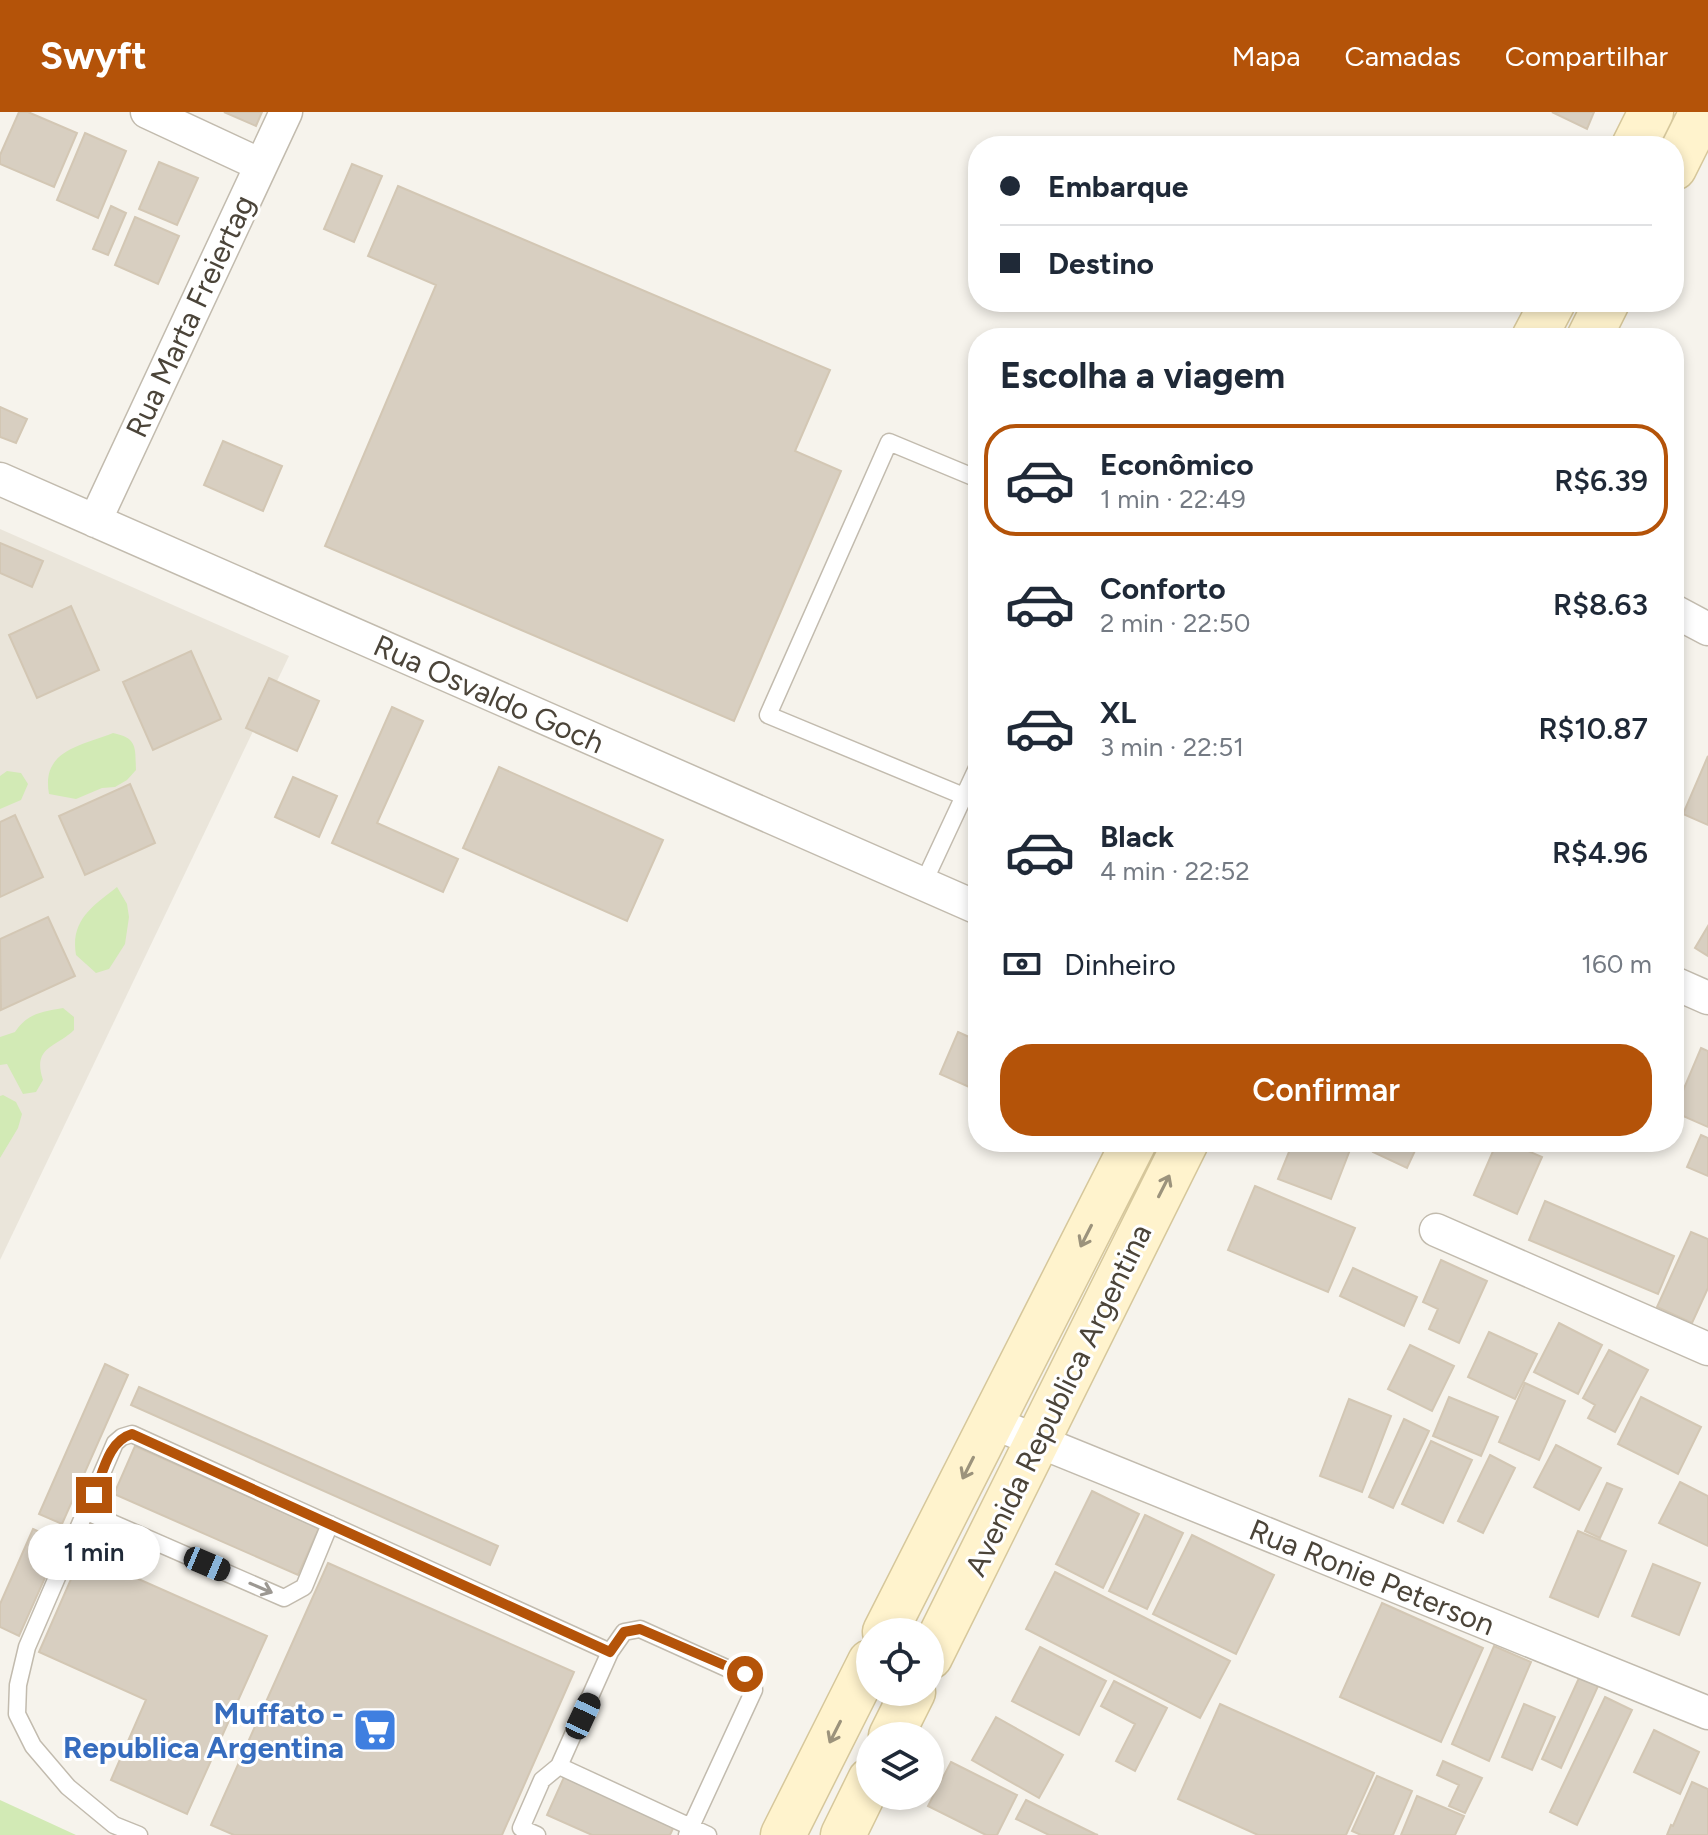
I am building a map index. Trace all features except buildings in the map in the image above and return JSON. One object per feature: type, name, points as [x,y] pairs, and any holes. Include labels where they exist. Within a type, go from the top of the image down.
[{"type":"main road","points":[[1639,136],[1651,112]]},
{"type":"main road","points":[[1684,148],[1702,112]]},
{"type":"main road","name":"Avenida Republica Argentina","points":[[892,1618],[1129,1152]]},
{"type":"main road","name":"Avenida Republica Argentina","points":[[944,1628],[1181,1152]]},
{"type":"main road","points":[[783,1835],[856,1690]]},
{"type":"main road","points":[[843,1835],[856,1809]]},
{"type":"street","points":[[147,112],[261,165]]},
{"type":"street","name":"Rua Marta Freiertag","points":[[95,521],[286,112]]},
{"type":"street","name":"Rua Osvaldo Goch","points":[[3,488],[95,521],[968,904]]},
{"type":"street","points":[[1684,616],[1708,629]]},
{"type":"street","points":[[1684,987],[1708,998]]},
{"type":"street","points":[[1436,1230],[1708,1349]]},
{"type":"street","name":"Rua Ronie Peterson","points":[[991,1422],[1708,1713]]},
{"type":"lane","points":[[968,475],[889,442],[768,715],[968,798]]},
{"type":"lane","points":[[923,884],[968,804]]},
{"type":"lane","points":[[139,1835],[114,1825],[68,1787],[33,1746],[17,1714],[18,1685],[27,1647],[115,1443],[122,1437],[132,1434],[610,1652]]},
{"type":"lane","points":[[87,1512],[284,1598],[304,1587],[330,1524]]},
{"type":"lane","points":[[525,1833],[542,1780],[559,1766],[610,1652],[624,1632],[640,1629],[753,1680],[754,1690],[689,1830]]},
{"type":"lane","points":[[559,1766],[689,1830],[708,1835]]},
{"type":"shaded area","points":[[0,529],[289,656],[0,1260]]},
{"type":"green space","points":[[113,733],[127,738],[134,745],[136,770],[127,780],[76,799],[49,794],[48,779],[57,759],[77,746]]},
{"type":"green space","points":[[7,771],[21,773],[28,784],[21,800],[0,809],[0,776]]},
{"type":"green space","points":[[117,887],[127,904],[129,917],[125,944],[109,969],[96,973],[76,955],[76,932],[85,915]]},
{"type":"green space","points":[[63,1008],[74,1017],[74,1030],[43,1054],[40,1069],[43,1080],[36,1092],[23,1094],[7,1064],[0,1065],[0,1037],[15,1032],[36,1014]]},
{"type":"green space","points":[[0,1096],[16,1102],[22,1114],[18,1128],[0,1158]]},
{"type":"green space","points":[[0,1800],[76,1835],[0,1835]]},
{"type":"place","name":"Muffato - Republica Argentina","points":[[375,1730]]},
{"type":"route","points":[[94,1495],[115,1443],[132,1434],[610,1652],[624,1632],[640,1629],[745,1674]]}]
